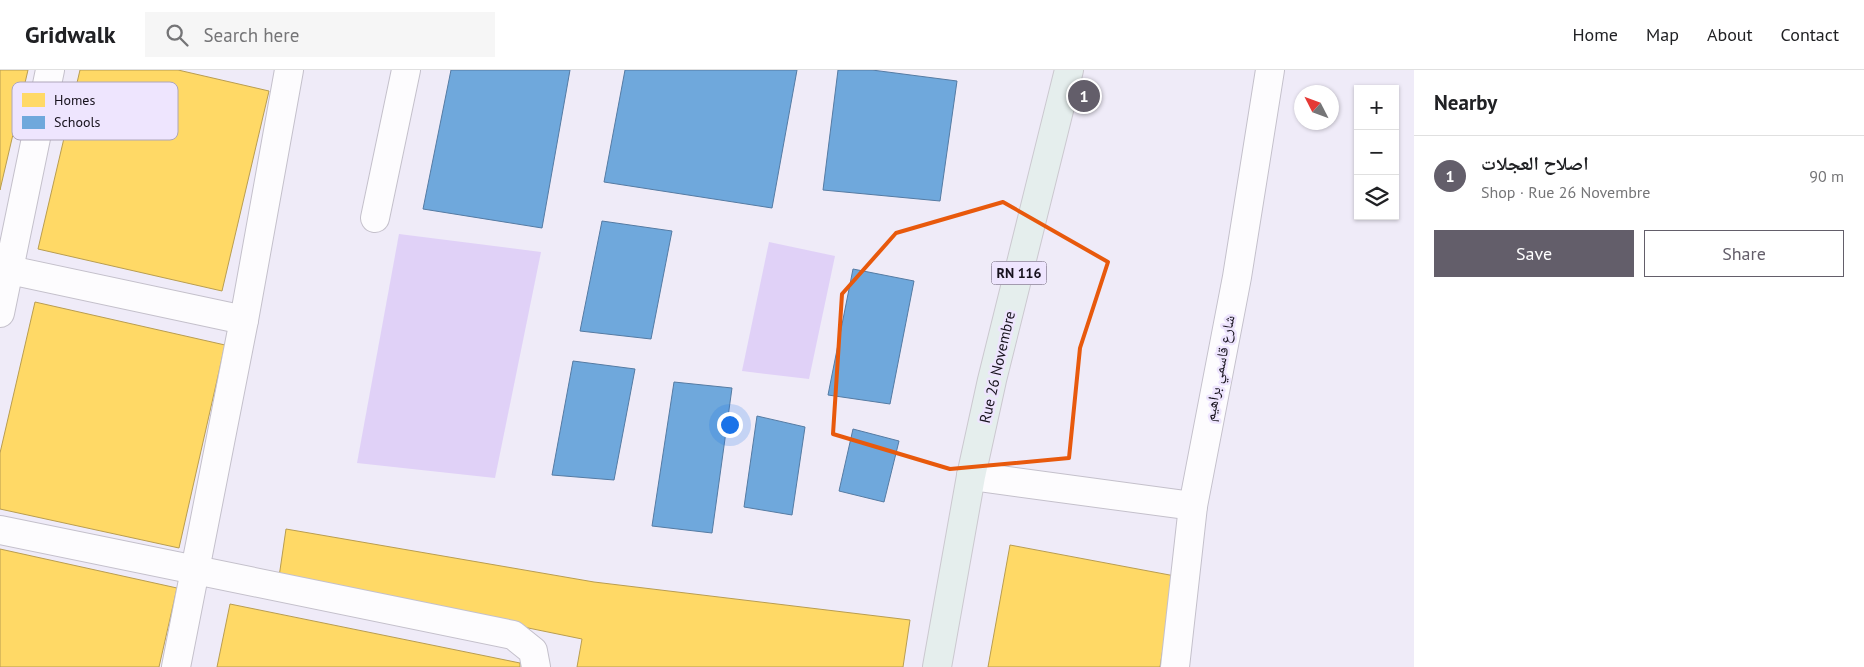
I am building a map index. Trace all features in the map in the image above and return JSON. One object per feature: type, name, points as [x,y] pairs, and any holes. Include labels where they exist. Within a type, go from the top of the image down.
[{"type":"main road","name":"Rue 26 Novembre","points":[[937,667],[971,476],[992,380],[1068,70]]},
{"type":"street","points":[[176,667],[244,320],[289,70]]},
{"type":"street","points":[[375,218],[406,70]]},
{"type":"street","name":"شارع قاسمي براهيم","points":[[1175,667],[1193,506],[1237,277],[1270,70]]},
{"type":"street","points":[[0,313],[5,269],[34,140]]},
{"type":"street","points":[[5,269],[244,320]]},
{"type":"street","points":[[971,476],[1193,506]]},
{"type":"street","points":[[0,530],[512,635],[534,659]]},
{"type":"highlighted area","points":[[1003,202],[1108,262],[1080,348],[1069,458],[950,469],[833,434],[842,294],[896,233]]},
{"type":"shaded area","points":[[399,234],[541,252],[495,478],[357,463]]},
{"type":"shaded area","points":[[769,242],[835,256],[809,379],[742,371]]},
{"type":"building: Homes","points":[[0,70],[28,70],[25,82],[12,82],[12,139],[0,190]]},
{"type":"building: Homes","points":[[80,70],[178,70],[269,91],[222,291],[38,249],[64,140],[178,140],[178,82],[77,82]]},
{"type":"building: Homes","points":[[35,302],[225,345],[179,548],[0,509],[0,453]]},
{"type":"building: Homes","points":[[286,529],[594,582],[910,620],[903,667],[577,667],[582,639],[279,577]]},
{"type":"building: Homes","points":[[1010,545],[1175,576],[1160,667],[988,667]]},
{"type":"building: Homes","points":[[0,549],[177,588],[159,667],[0,667]]},
{"type":"building: Homes","points":[[230,604],[520,663],[520,667],[217,667]]},
{"type":"building: Schools","points":[[451,70],[570,70],[542,228],[423,209]]},
{"type":"building: Schools","points":[[625,70],[797,70],[772,208],[604,182]]},
{"type":"building: Schools","points":[[838,70],[872,70],[957,81],[940,201],[823,190]]},
{"type":"building: Schools","points":[[602,221],[672,231],[651,339],[580,331]]},
{"type":"building: Schools","points":[[853,269],[914,281],[890,404],[828,395]]},
{"type":"building: Schools","points":[[573,361],[635,369],[614,480],[552,475]]},
{"type":"building: Schools","points":[[674,382],[732,388],[712,533],[652,526]]},
{"type":"building: Schools","points":[[757,416],[805,427],[792,515],[744,507]]},
{"type":"building: Schools","points":[[853,429],[899,441],[884,502],[839,491]]},
{"type":"place","name":"اصلاح العجلات","points":[[1084,96]]}]
